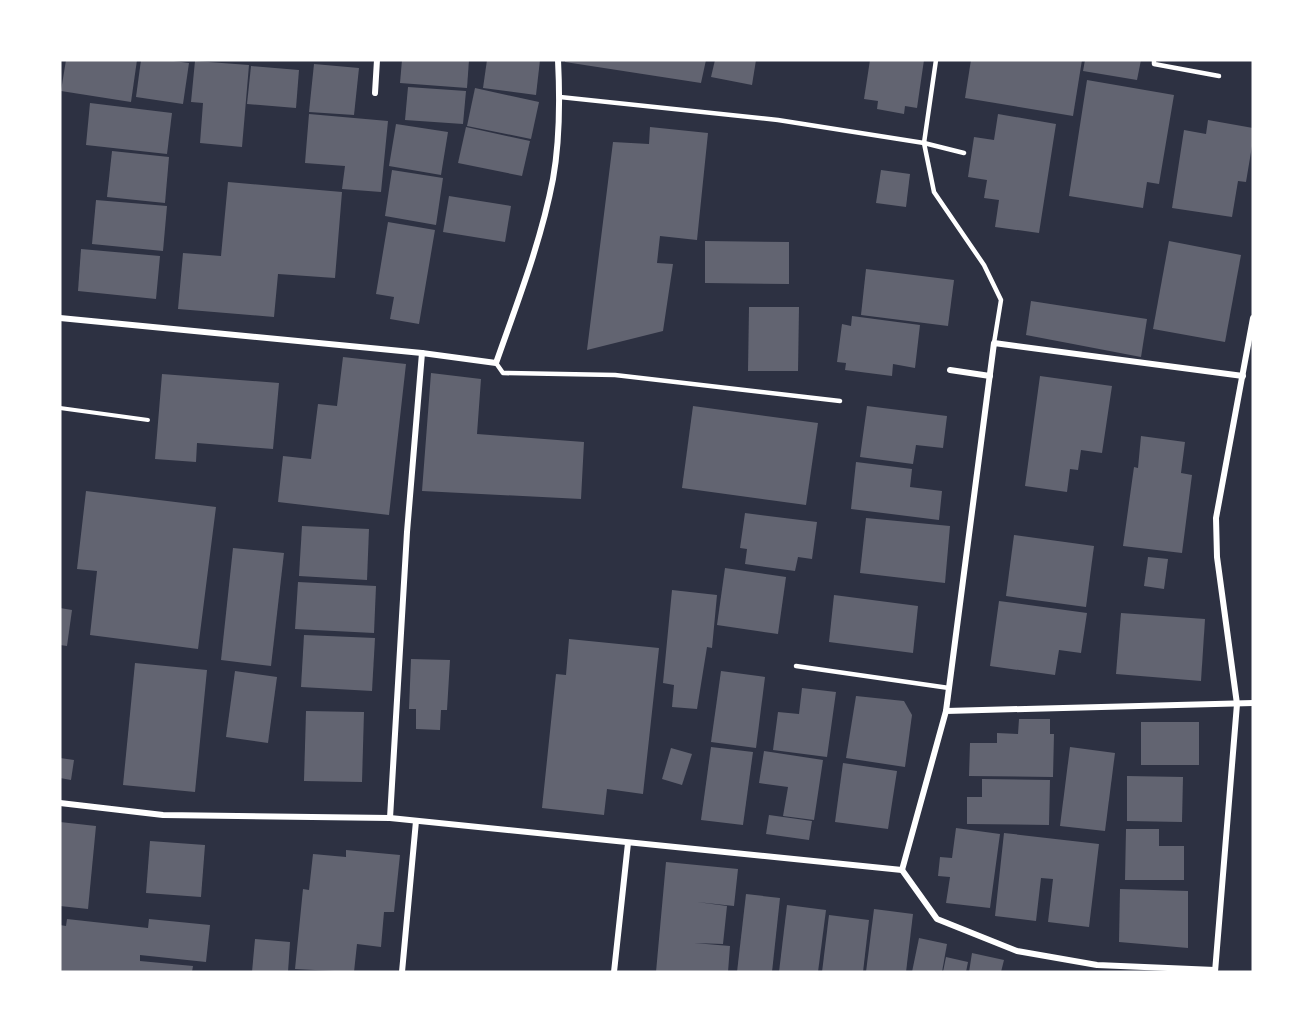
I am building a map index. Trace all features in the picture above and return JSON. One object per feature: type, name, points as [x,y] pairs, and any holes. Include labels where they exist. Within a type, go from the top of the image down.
[{"type":"street","points":[[375,93],[377,60]]},
{"type":"street","points":[[60,318],[422,353],[496,363],[537,247],[553,177],[560,97],[558,60]]},
{"type":"street","points":[[60,803],[163,815],[416,820],[902,870],[936,919],[1017,951],[1097,965],[1215,971],[1237,704],[1217,557],[1216,518],[1253,318]]},
{"type":"street","points":[[902,870],[946,711],[994,343],[1243,376]]},
{"type":"street","points":[[390,818],[407,532],[422,353]]},
{"type":"street","points":[[950,370],[990,376]]},
{"type":"street","points":[[946,711],[1253,703]]},
{"type":"street","points":[[402,972],[416,820]]},
{"type":"street","points":[[614,972],[628,843]]},
{"type":"lane","points":[[936,60],[924,143],[934,192],[984,265],[1001,300],[994,343]]},
{"type":"lane","points":[[1154,60],[1154,64],[1219,76]]},
{"type":"lane","points":[[560,97],[778,120],[924,143],[964,153]]},
{"type":"lane","points":[[496,363],[503,373],[615,375],[840,401]]},
{"type":"lane","points":[[796,666],[949,688]]},
{"type":"path","points":[[60,408],[148,420]]},
{"type":"building","points":[[66,60],[137,60],[131,102],[61,91]]},
{"type":"building","points":[[141,60],[189,63],[183,104],[136,97]]},
{"type":"building","points":[[402,60],[469,60],[467,88],[400,83]]},
{"type":"building","points":[[487,60],[540,60],[536,95],[483,88]]},
{"type":"building","points":[[565,60],[706,60],[701,83],[565,62]]},
{"type":"building","points":[[715,60],[756,60],[752,85],[711,77]]},
{"type":"building","points":[[870,60],[924,60],[917,108],[905,106],[904,114],[877,109],[878,101],[864,99]]},
{"type":"building","points":[[971,60],[1082,60],[1073,116],[965,98]]},
{"type":"building","points":[[1085,60],[1141,60],[1137,80],[1083,71]]},
{"type":"building","points":[[195,61],[249,65],[242,147],[200,143],[203,103],[191,102]]},
{"type":"building","points":[[314,64],[359,68],[354,115],[309,112]]},
{"type":"building","points":[[251,66],[299,70],[296,108],[247,104]]},
{"type":"building","points":[[1087,80],[1174,95],[1159,184],[1147,182],[1143,208],[1069,196]]},
{"type":"building","points":[[408,87],[466,91],[463,124],[405,120]]},
{"type":"building","points":[[475,88],[539,102],[531,139],[467,126]]},
{"type":"building","points":[[90,103],[172,113],[167,154],[86,145]]},
{"type":"building","points":[[309,114],[388,121],[381,192],[342,189],[345,166],[305,163]]},
{"type":"building","points":[[998,114],[1056,124],[1039,233],[995,227],[999,200],[984,198],[987,180],[968,177],[974,137],[994,140]]},
{"type":"building","points":[[1208,120],[1253,128],[1246,182],[1238,181],[1232,217],[1172,208],[1184,130],[1206,134]]},
{"type":"building","points":[[396,124],[448,132],[441,175],[389,166]]},
{"type":"building","points":[[466,127],[530,141],[522,176],[458,163]]},
{"type":"building","points":[[650,127],[708,133],[697,240],[660,236],[657,263],[673,264],[663,331],[587,350],[613,142],[649,144]]},
{"type":"building","points":[[112,151],[169,157],[165,203],[107,197]]},
{"type":"building","points":[[392,170],[443,178],[436,225],[385,216]]},
{"type":"building","points":[[881,170],[910,174],[906,207],[876,203]]},
{"type":"building","points":[[228,182],[342,192],[335,278],[278,274],[274,317],[178,309],[183,253],[221,256]]},
{"type":"building","points":[[449,196],[511,206],[505,242],[443,232]]},
{"type":"building","points":[[96,200],[167,206],[163,251],[92,244]]},
{"type":"building","points":[[388,222],[435,230],[419,324],[390,319],[394,297],[376,294]]},
{"type":"building","points":[[705,241],[789,242],[789,284],[705,283]]},
{"type":"building","points":[[1169,241],[1241,255],[1225,342],[1153,329]]},
{"type":"building","points":[[81,249],[160,256],[156,299],[78,291]]},
{"type":"building","points":[[866,269],[954,280],[948,326],[861,315]]},
{"type":"building","points":[[1031,301],[1147,319],[1141,357],[1026,335]]},
{"type":"building","points":[[749,307],[799,307],[798,371],[748,371]]},
{"type":"building","points":[[852,316],[920,325],[915,368],[893,364],[892,376],[845,370],[846,363],[837,362],[842,324],[851,326]]},
{"type":"building","points":[[343,357],[406,364],[389,515],[278,502],[283,456],[311,459],[318,404],[337,406]]},
{"type":"building","points":[[431,373],[481,379],[477,434],[584,442],[581,499],[422,491]]},
{"type":"building","points":[[162,374],[279,383],[273,449],[197,443],[196,462],[155,459]]},
{"type":"building","points":[[1040,376],[1112,386],[1102,453],[1081,450],[1078,470],[1070,469],[1067,492],[1025,486]]},
{"type":"building","points":[[693,406],[818,423],[806,505],[682,488]]},
{"type":"building","points":[[867,406],[947,416],[943,448],[916,445],[913,464],[860,457]]},
{"type":"building","points":[[1141,436],[1185,442],[1181,473],[1192,475],[1182,553],[1123,546],[1134,467],[1138,468]]},
{"type":"building","points":[[856,462],[912,469],[910,487],[942,491],[939,520],[851,509]]},
{"type":"building","points":[[86,491],[216,507],[198,649],[90,635],[97,571],[77,569]]},
{"type":"building","points":[[745,513],[817,522],[812,559],[798,557],[795,571],[745,564],[747,549],[740,548]]},
{"type":"building","points":[[866,518],[950,526],[945,583],[860,573]]},
{"type":"building","points":[[302,526],[369,529],[367,580],[299,576]]},
{"type":"building","points":[[1014,535],[1094,546],[1086,607],[1006,596]]},
{"type":"building","points":[[233,548],[284,553],[271,666],[221,660]]},
{"type":"building","points":[[1148,557],[1168,559],[1164,589],[1144,586]]},
{"type":"building","points":[[725,568],[786,577],[778,634],[717,625]]},
{"type":"building","points":[[298,582],[376,586],[374,633],[295,629]]},
{"type":"building","points":[[672,590],[717,595],[712,648],[707,647],[697,709],[672,707],[674,685],[663,683]]},
{"type":"building","points":[[834,595],[918,606],[913,653],[829,642]]},
{"type":"building","points":[[999,601],[1087,613],[1081,653],[1059,650],[1055,675],[990,666]]},
{"type":"building","points":[[60,608],[72,610],[67,646],[60,645]]},
{"type":"building","points":[[1121,613],[1205,619],[1201,681],[1116,674]]},
{"type":"building","points":[[304,635],[375,638],[372,691],[301,687]]},
{"type":"building","points":[[569,639],[659,648],[643,794],[607,789],[604,815],[542,808],[556,674],[566,675]]},
{"type":"building","points":[[411,659],[450,660],[447,710],[441,710],[440,730],[416,729],[416,709],[409,709]]},
{"type":"building","points":[[135,663],[207,670],[195,792],[123,785]]},
{"type":"building","points":[[235,671],[277,677],[268,743],[226,737]]},
{"type":"building","points":[[721,671],[765,677],[756,748],[711,742]]},
{"type":"building","points":[[802,688],[836,692],[827,757],[773,750],[778,712],[799,714]]},
{"type":"building","points":[[856,696],[904,701],[912,715],[905,767],[846,758]]},
{"type":"building","points":[[306,711],[364,712],[362,782],[304,781]]},
{"type":"building","points":[[1019,719],[1050,719],[1050,734],[1054,734],[1053,777],[969,776],[970,743],[997,743],[997,733],[1018,734]]},
{"type":"building","points":[[1141,722],[1199,722],[1199,765],[1141,765]]},
{"type":"building","points":[[711,747],[753,752],[743,825],[701,820]]},
{"type":"building","points":[[1070,747],[1115,753],[1105,831],[1060,826]]},
{"type":"building","points":[[671,748],[692,754],[682,785],[662,779]]},
{"type":"building","points":[[764,751],[823,760],[814,820],[783,816],[788,787],[759,783]]},
{"type":"building","points":[[60,758],[74,760],[71,780],[60,778]]},
{"type":"building","points":[[843,763],[897,771],[888,829],[835,822]]},
{"type":"building","points":[[1127,776],[1183,777],[1182,822],[1127,821]]},
{"type":"building","points":[[982,779],[1050,780],[1049,825],[967,824],[967,797],[982,797]]},
{"type":"building","points":[[769,815],[812,821],[809,840],[766,834]]},
{"type":"building","points":[[60,822],[96,826],[88,909],[60,906]]},
{"type":"building","points":[[956,828],[1000,834],[990,908],[946,903],[950,877],[938,876],[940,857],[952,858]]},
{"type":"building","points":[[1126,829],[1159,829],[1159,846],[1184,846],[1184,880],[1125,880]]},
{"type":"building","points":[[1004,833],[1099,844],[1089,927],[1048,922],[1053,879],[1041,878],[1036,921],[995,916]]},
{"type":"building","points":[[150,841],[205,845],[201,897],[146,893]]},
{"type":"building","points":[[346,850],[400,855],[394,912],[384,912],[381,947],[357,944],[354,972],[295,969],[303,889],[309,890],[313,854],[346,857]]},
{"type":"building","points":[[666,862],[738,869],[734,906],[697,902],[727,906],[723,944],[694,943],[730,946],[728,972],[656,972]]},
{"type":"building","points":[[1120,889],[1188,891],[1188,948],[1119,942]]},
{"type":"building","points":[[746,894],[780,898],[772,972],[737,972]]},
{"type":"building","points":[[787,905],[826,910],[818,972],[779,972]]},
{"type":"building","points":[[874,909],[913,914],[906,972],[866,972]]},
{"type":"building","points":[[829,915],[869,920],[863,972],[822,972]]},
{"type":"building","points":[[67,919],[148,928],[149,919],[210,925],[206,962],[140,955],[140,961],[193,966],[192,972],[60,972],[60,925],[66,926]]},
{"type":"building","points":[[919,938],[947,944],[942,972],[912,972]]},
{"type":"building","points":[[255,939],[290,942],[288,972],[252,972]]},
{"type":"building","points":[[972,953],[1004,960],[1001,972],[969,972]]},
{"type":"building","points":[[946,957],[968,962],[966,972],[943,972]]}]
